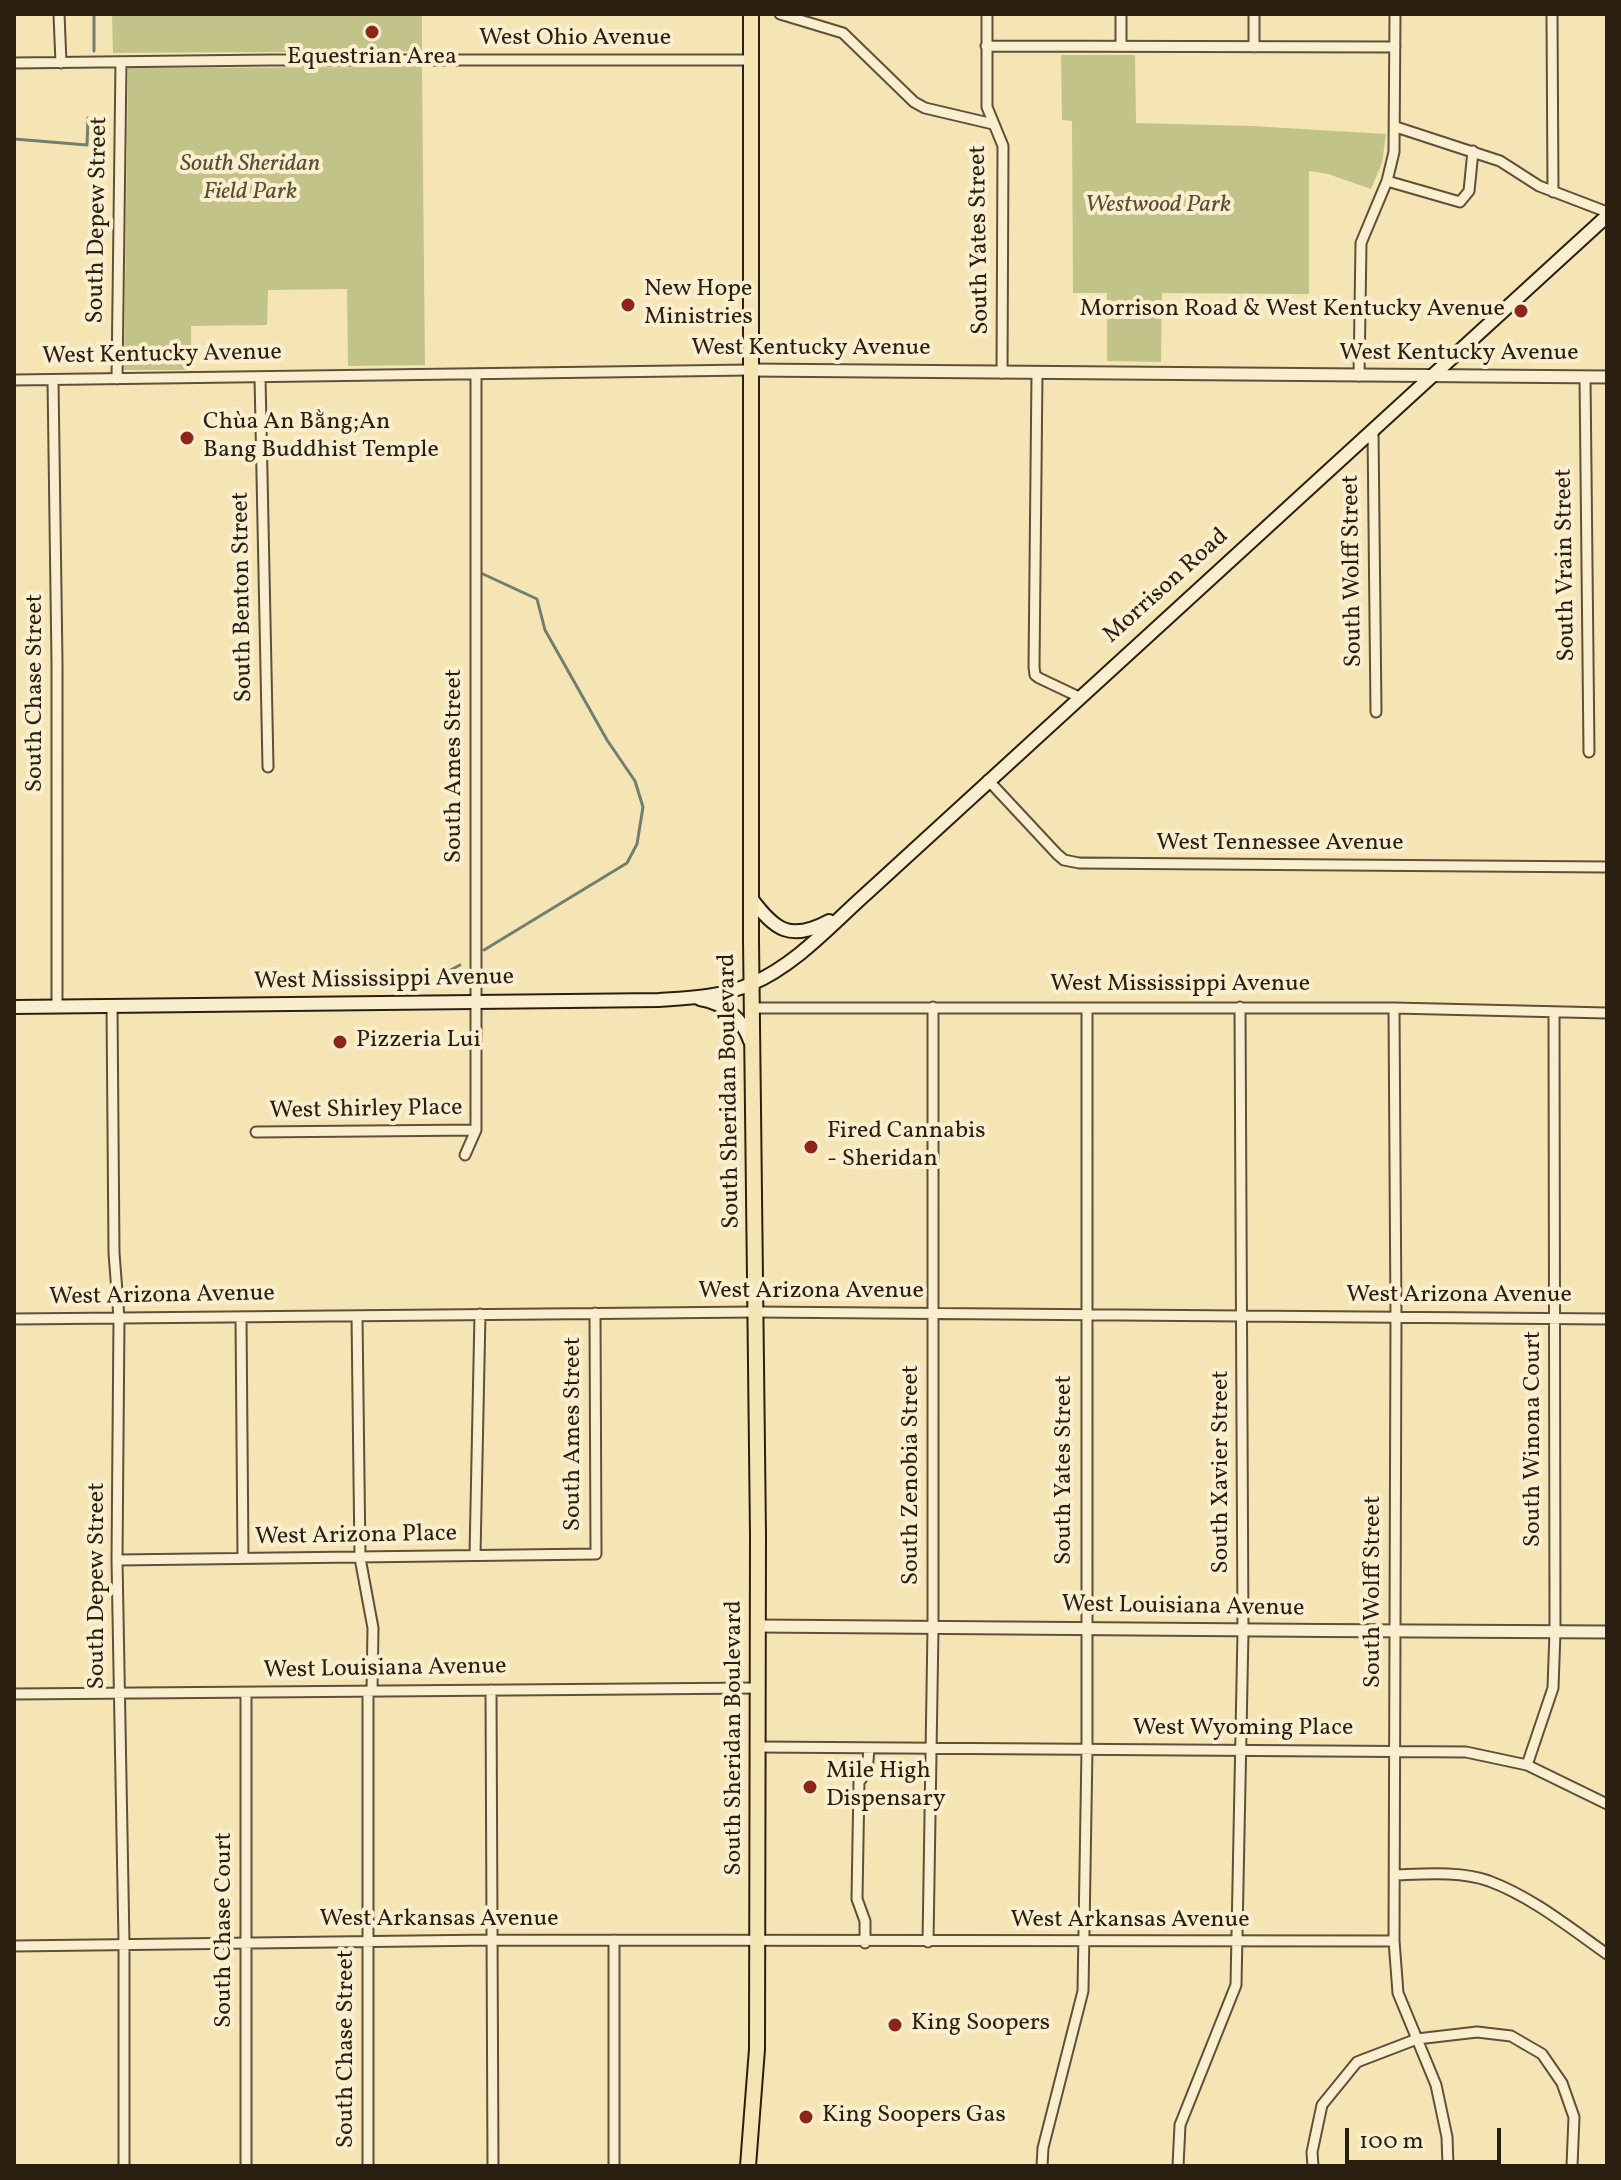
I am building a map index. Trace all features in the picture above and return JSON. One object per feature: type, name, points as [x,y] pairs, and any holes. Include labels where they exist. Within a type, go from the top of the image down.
[{"type":"main road","name":"South Sheridan Boulevard","points":[[748,2166],[757,2049],[758,1747],[751,898],[751,14]]},
{"type":"main road","name":"Morrison Road","points":[[752,984],[793,959],[1607,214]]},
{"type":"main road","points":[[751,898],[773,924],[789,932],[812,929],[842,914]]},
{"type":"main road","name":"West Mississippi Avenue","points":[[14,1007],[692,998],[721,994],[752,984]]},
{"type":"main road","points":[[692,998],[715,1003],[731,1012],[745,1028],[753,1050]]},
{"type":"street","points":[[59,14],[61,63]]},
{"type":"street","points":[[780,14],[843,33],[914,102],[925,108],[993,124]]},
{"type":"street","name":"South Yates Street","points":[[987,14],[987,102],[1003,146],[1002,373]]},
{"type":"street","points":[[1121,14],[1121,45]]},
{"type":"street","points":[[1254,14],[1254,47]]},
{"type":"street","points":[[1359,376],[1361,243],[1393,163],[1396,127],[1395,14]]},
{"type":"street","points":[[1552,14],[1553,192]]},
{"type":"street","points":[[986,46],[1395,47]]},
{"type":"street","name":"West Ohio Avenue","points":[[14,63],[751,60]]},
{"type":"street","name":"South Depew Street","points":[[117,379],[121,62]]},
{"type":"street","points":[[1396,127],[1500,161],[1553,192],[1607,214]]},
{"type":"street","points":[[1387,181],[1460,202],[1469,191],[1473,151]]},
{"type":"street","name":"West Kentucky Avenue","points":[[14,380],[750,370],[1607,377]]},
{"type":"street","points":[[1037,373],[1035,675],[1079,697]]},
{"type":"street","name":"South Ames Street","points":[[465,1155],[476,1130],[476,374]]},
{"type":"street","name":"South Benton Street","points":[[260,377],[268,767]]},
{"type":"street","name":"South Vrain Street","points":[[1585,377],[1589,752]]},
{"type":"street","name":"South Chase Street","points":[[53,380],[57,1006]]},
{"type":"street","name":"South Wolff Street","points":[[1373,430],[1376,712]]},
{"type":"street","name":"West Tennessee Avenue","points":[[988,780],[1057,854],[1070,862],[1607,867]]},
{"type":"street","name":"South Depew Street","points":[[112,1006],[114,1253],[119,1318],[117,1560],[124,1943],[124,2166]]},
{"type":"street","name":"South Zenobia Street","points":[[928,1942],[933,1628],[933,1007]]},
{"type":"street","name":"West Mississippi Avenue","points":[[752,1008],[1240,1007],[1607,1013]]},
{"type":"street","name":"South Xavier Street","points":[[1178,2166],[1180,2125],[1236,1985],[1243,1632],[1240,1007]]},
{"type":"street","name":"South Yates Street","points":[[1042,2166],[1043,2148],[1083,1991],[1087,1749],[1087,1008]]},
{"type":"street","name":"South Wolff Street","points":[[1394,1008],[1394,1941],[1398,1993],[1436,2085],[1447,2137],[1448,2166]]},
{"type":"street","name":"South Winona Court","points":[[1527,1765],[1553,1688],[1554,1012]]},
{"type":"street","name":"West Shirley Place","points":[[256,1132],[476,1130]]},
{"type":"street","name":"West Arizona Avenue","points":[[14,1319],[756,1312],[1607,1319]]},
{"type":"street","name":"South Ames Street","points":[[595,1313],[596,1554]]},
{"type":"street","points":[[475,1555],[480,1314]]},
{"type":"street","name":"South Chase Street","points":[[357,1316],[360,1558],[373,1628],[370,1691],[368,2166]]},
{"type":"street","points":[[241,1317],[243,1558]]},
{"type":"street","name":"West Arizona Place","points":[[117,1560],[596,1554]]},
{"type":"street","name":"West Louisiana Avenue","points":[[758,1626],[1086,1627],[1243,1632],[1607,1632]]},
{"type":"street","name":"West Louisiana Avenue","points":[[14,1694],[758,1688]]},
{"type":"street","points":[[491,1690],[493,2166]]},
{"type":"street","name":"South Chase Court","points":[[246,1694],[246,2166]]},
{"type":"street","name":"West Wyoming Place","points":[[758,1747],[1466,1752],[1527,1765],[1607,1804]]},
{"type":"street","points":[[865,1943],[865,1921],[857,1899],[859,1782],[867,1772],[869,1749]]},
{"type":"street","points":[[1395,1875],[1439,1873],[1487,1881],[1537,1906],[1607,1954]]},
{"type":"street","name":"West Arkansas Avenue","points":[[14,1946],[492,1940],[757,1943],[1394,1941]]},
{"type":"street","points":[[614,1940],[614,2166]]},
{"type":"street","points":[[1313,2166],[1312,2152],[1322,2105],[1357,2062],[1417,2039],[1477,2032],[1511,2036],[1542,2054],[1562,2083],[1574,2117],[1572,2166]]},
{"type":"green space","points":[[112,14],[422,14],[422,51],[113,53]]},
{"type":"green space","name":"Westwood Park","points":[[1061,55],[1135,55],[1136,123],[1386,134],[1382,163],[1371,189],[1328,174],[1309,171],[1309,294],[1162,293],[1161,362],[1107,361],[1107,293],[1073,293],[1072,121],[1062,120]]},
{"type":"green space","name":"South Sheridan Field Park","points":[[422,67],[425,365],[348,366],[347,289],[268,290],[267,325],[191,326],[191,370],[124,370],[128,68]]},
{"type":"waterway","points":[[94,14],[94,51]]},
{"type":"waterway","points":[[14,139],[87,145],[88,118]]},
{"type":"waterway","points":[[483,574],[537,599],[545,630],[607,740],[635,781],[643,807],[637,844],[627,863],[484,950]]},
{"type":"waterway","points":[[441,975],[460,965]]},
{"type":"place","name":"Equestrian Area","points":[[372,32]]},
{"type":"place","name":"New Hope Ministries","points":[[628,305]]},
{"type":"place","name":"Morrison Road & West Kentucky Avenue","points":[[1521,311]]},
{"type":"place","name":"Chùa An Bằng;An Bang Buddhist Temple","points":[[187,438]]},
{"type":"place","name":"Pizzeria Lui","points":[[340,1042]]},
{"type":"place","name":"Fired Cannabis - Sheridan","points":[[811,1147]]},
{"type":"place","name":"Mile High Dispensary","points":[[810,1787]]},
{"type":"place","name":"King Soopers","points":[[895,2025]]},
{"type":"place","name":"King Soopers Gas","points":[[806,2117]]}]
